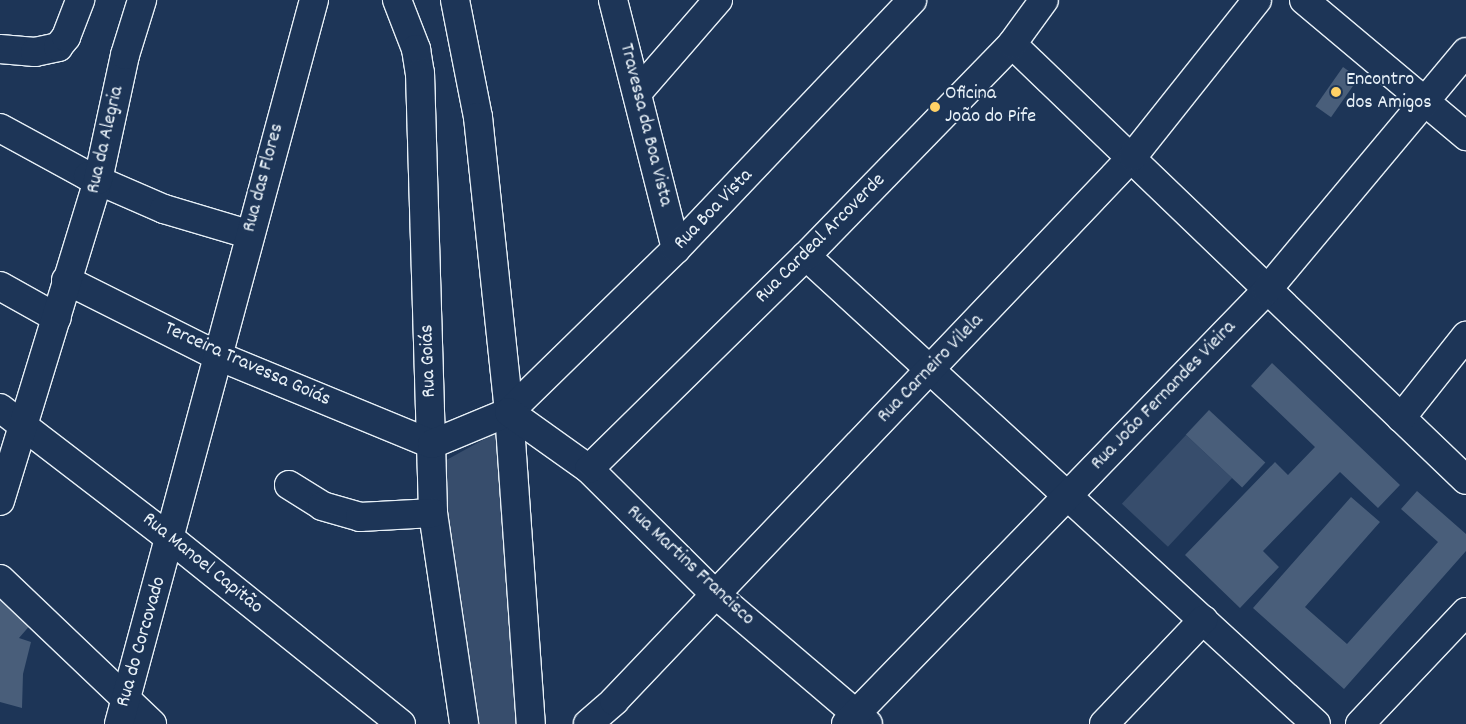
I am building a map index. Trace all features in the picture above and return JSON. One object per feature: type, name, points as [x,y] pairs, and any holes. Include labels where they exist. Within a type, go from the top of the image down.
[{"type":"street","points":[[0,49],[35,52],[58,47],[66,37],[80,0]]},
{"type":"street","name":"Rua da Alegria","points":[[0,501],[98,180],[125,56],[142,0]]},
{"type":"street","name":"Rua Goiás","points":[[397,0],[416,49],[421,88],[433,512],[464,724]]},
{"type":"street","points":[[455,0],[478,116],[508,412],[531,724]]},
{"type":"street","name":"Travessa da Boa Vista","points":[[613,0],[638,92],[676,250]]},
{"type":"street","points":[[638,92],[718,0]]},
{"type":"street","name":"Rua Boa Vista","points":[[508,412],[676,250],[912,0]]},
{"type":"street","name":"Rua Cardeal Arcoverde","points":[[589,469],[806,256],[1012,44],[1044,0]]},
{"type":"street","name":"Rua Carneiro Vilela","points":[[588,724],[614,701],[714,593],[931,369],[1133,156],[1257,0]]},
{"type":"street","points":[[1304,0],[1422,102],[1466,136]]},
{"type":"street","name":"Rua das Flores","points":[[218,356],[307,3]]},
{"type":"street","points":[[1012,44],[1133,156],[1266,290],[1466,480]]},
{"type":"street","name":"Rua João Fernandes Vieira","points":[[857,720],[1068,495],[1266,290],[1422,102],[1466,52]]},
{"type":"street","points":[[0,128],[98,180],[164,209],[248,234]]},
{"type":"street","points":[[806,256],[1316,724]]},
{"type":"street","name":"Terceira Travessa Goiás","points":[[66,280],[218,356],[432,444]]},
{"type":"street","points":[[0,286],[56,318]]},
{"type":"street","points":[[1401,418],[1466,336]]},
{"type":"street","name":"Rua do Corcovado","points":[[122,712],[171,538],[218,356]]},
{"type":"street","name":"Rua Manoel Capitão","points":[[0,408],[171,538],[400,724]]},
{"type":"street","points":[[432,444],[508,412]]},
{"type":"street","name":"Rua Martins Francisco","points":[[508,412],[589,469],[714,593],[857,720]]},
{"type":"street","points":[[289,486],[322,506],[360,517],[433,512]]},
{"type":"street","points":[[0,579],[122,712],[152,724]]},
{"type":"street","points":[[1360,724],[1466,612]]},
{"type":"street","points":[[1104,724],[1204,620]]},
{"type":"shaded area","points":[[499,431],[521,724],[472,724],[442,519],[441,463]]},
{"type":"shaded area","points":[[1186,435],[1232,478],[1168,547],[1122,504]]},
{"type":"building","name":"Encontro dos Amigos","points":[[1343,67],[1359,78],[1331,117],[1315,106]]},
{"type":"building","points":[[1272,363],[1400,485],[1378,508],[1340,472],[1263,551],[1279,567],[1240,608],[1185,555],[1275,462],[1288,475],[1315,447],[1251,386]]},
{"type":"building","points":[[1209,410],[1265,463],[1242,487],[1186,435]]},
{"type":"building","points":[[1417,491],[1466,534],[1466,551],[1344,689],[1253,608],[1351,497],[1380,522],[1305,607],[1347,644],[1438,542],[1401,509]]},
{"type":"building","points":[[0,591],[32,623],[19,638],[31,642],[23,674],[22,708],[0,702]]},
{"type":"place","name":"Encontro dos Amigos","points":[[1336,92]]},
{"type":"place","name":"Oficina João do Pife","points":[[935,107]]}]
